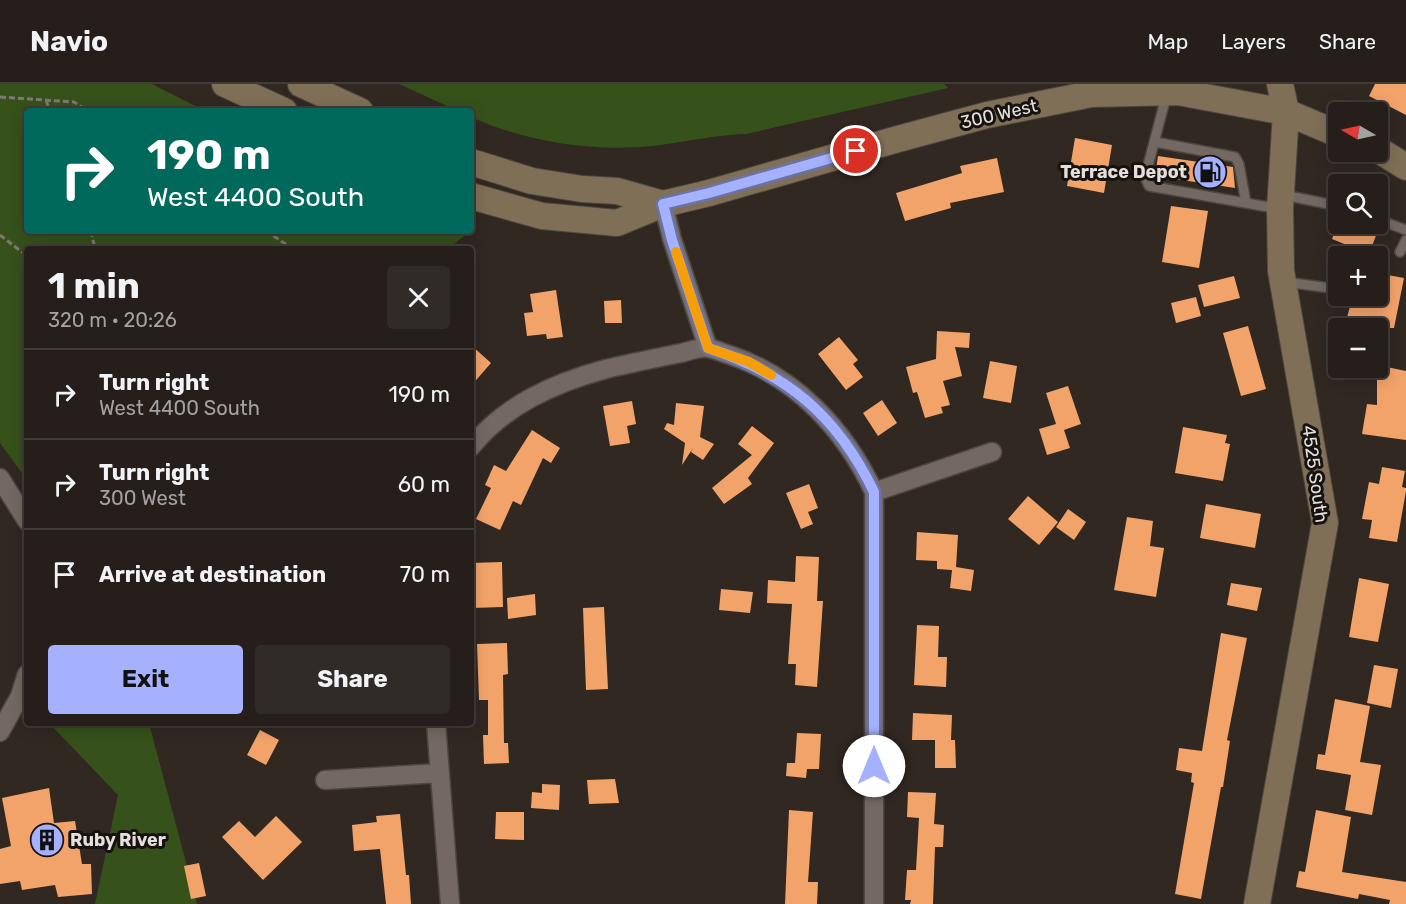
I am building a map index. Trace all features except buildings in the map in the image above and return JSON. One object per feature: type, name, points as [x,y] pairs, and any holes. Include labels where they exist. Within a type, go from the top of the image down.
[{"type":"main road","points":[[225,84],[277,108]]},
{"type":"main road","points":[[301,84],[353,108]]},
{"type":"main road","name":"4525 South","points":[[1257,904],[1324,523],[1282,282],[1280,202],[1286,112],[1280,84]]},
{"type":"main road","name":"300 West","points":[[474,197],[524,212],[617,223],[663,204],[987,115],[1091,93],[1168,91],[1286,112],[1328,130]]},
{"type":"main road","points":[[1388,156],[1406,167]]},
{"type":"main road","name":"300 West","points":[[474,163],[532,181],[582,189],[617,191],[663,204]]},
{"type":"street","points":[[663,204],[672,240],[708,348]]},
{"type":"street","points":[[474,443],[488,427],[526,400],[577,377],[634,362],[708,348],[749,362],[789,386],[839,432],[863,469],[874,492],[874,904]]},
{"type":"street","points":[[874,492],[992,452]]},
{"type":"street","points":[[0,478],[24,516]]},
{"type":"street","points":[[0,732],[20,696],[24,683]]},
{"type":"street","points":[[436,726],[450,904]]},
{"type":"street","points":[[325,780],[440,772]]},
{"type":"lane","points":[[1168,91],[1145,177],[1149,186],[1246,203],[1280,202],[1328,205]]},
{"type":"lane","points":[[1155,142],[1235,157],[1239,164],[1246,203]]},
{"type":"lane","points":[[1388,223],[1406,230]]},
{"type":"lane","points":[[1400,252],[1406,240]]},
{"type":"lane","points":[[1282,282],[1328,288]]},
{"type":"path","points":[[0,97],[74,102],[83,108]]},
{"type":"path","points":[[46,100],[49,108]]},
{"type":"path","points":[[270,234],[288,246]]},
{"type":"path","points":[[0,235],[24,254]]},
{"type":"green space","points":[[0,84],[152,84],[199,108],[24,108],[24,234],[466,234],[452,246],[24,246],[24,476],[0,443]]},
{"type":"green space","points":[[399,84],[944,84],[948,88],[746,134],[660,145],[612,148],[564,144],[540,139],[474,118],[474,108],[451,108]]},
{"type":"green space","points":[[52,726],[150,726],[197,904],[95,904],[118,795]]},
{"type":"slow traffic","points":[[676,252],[708,348],[749,362],[771,375]]},
{"type":"place","name":"Terrace Depot","points":[[1210,172]]},
{"type":"place","name":"Ruby River","points":[[47,840]]},
{"type":"route","points":[[856,151],[663,204],[672,240],[708,348],[749,362],[789,386],[809,403],[839,432],[863,469],[874,492],[874,766]]}]
